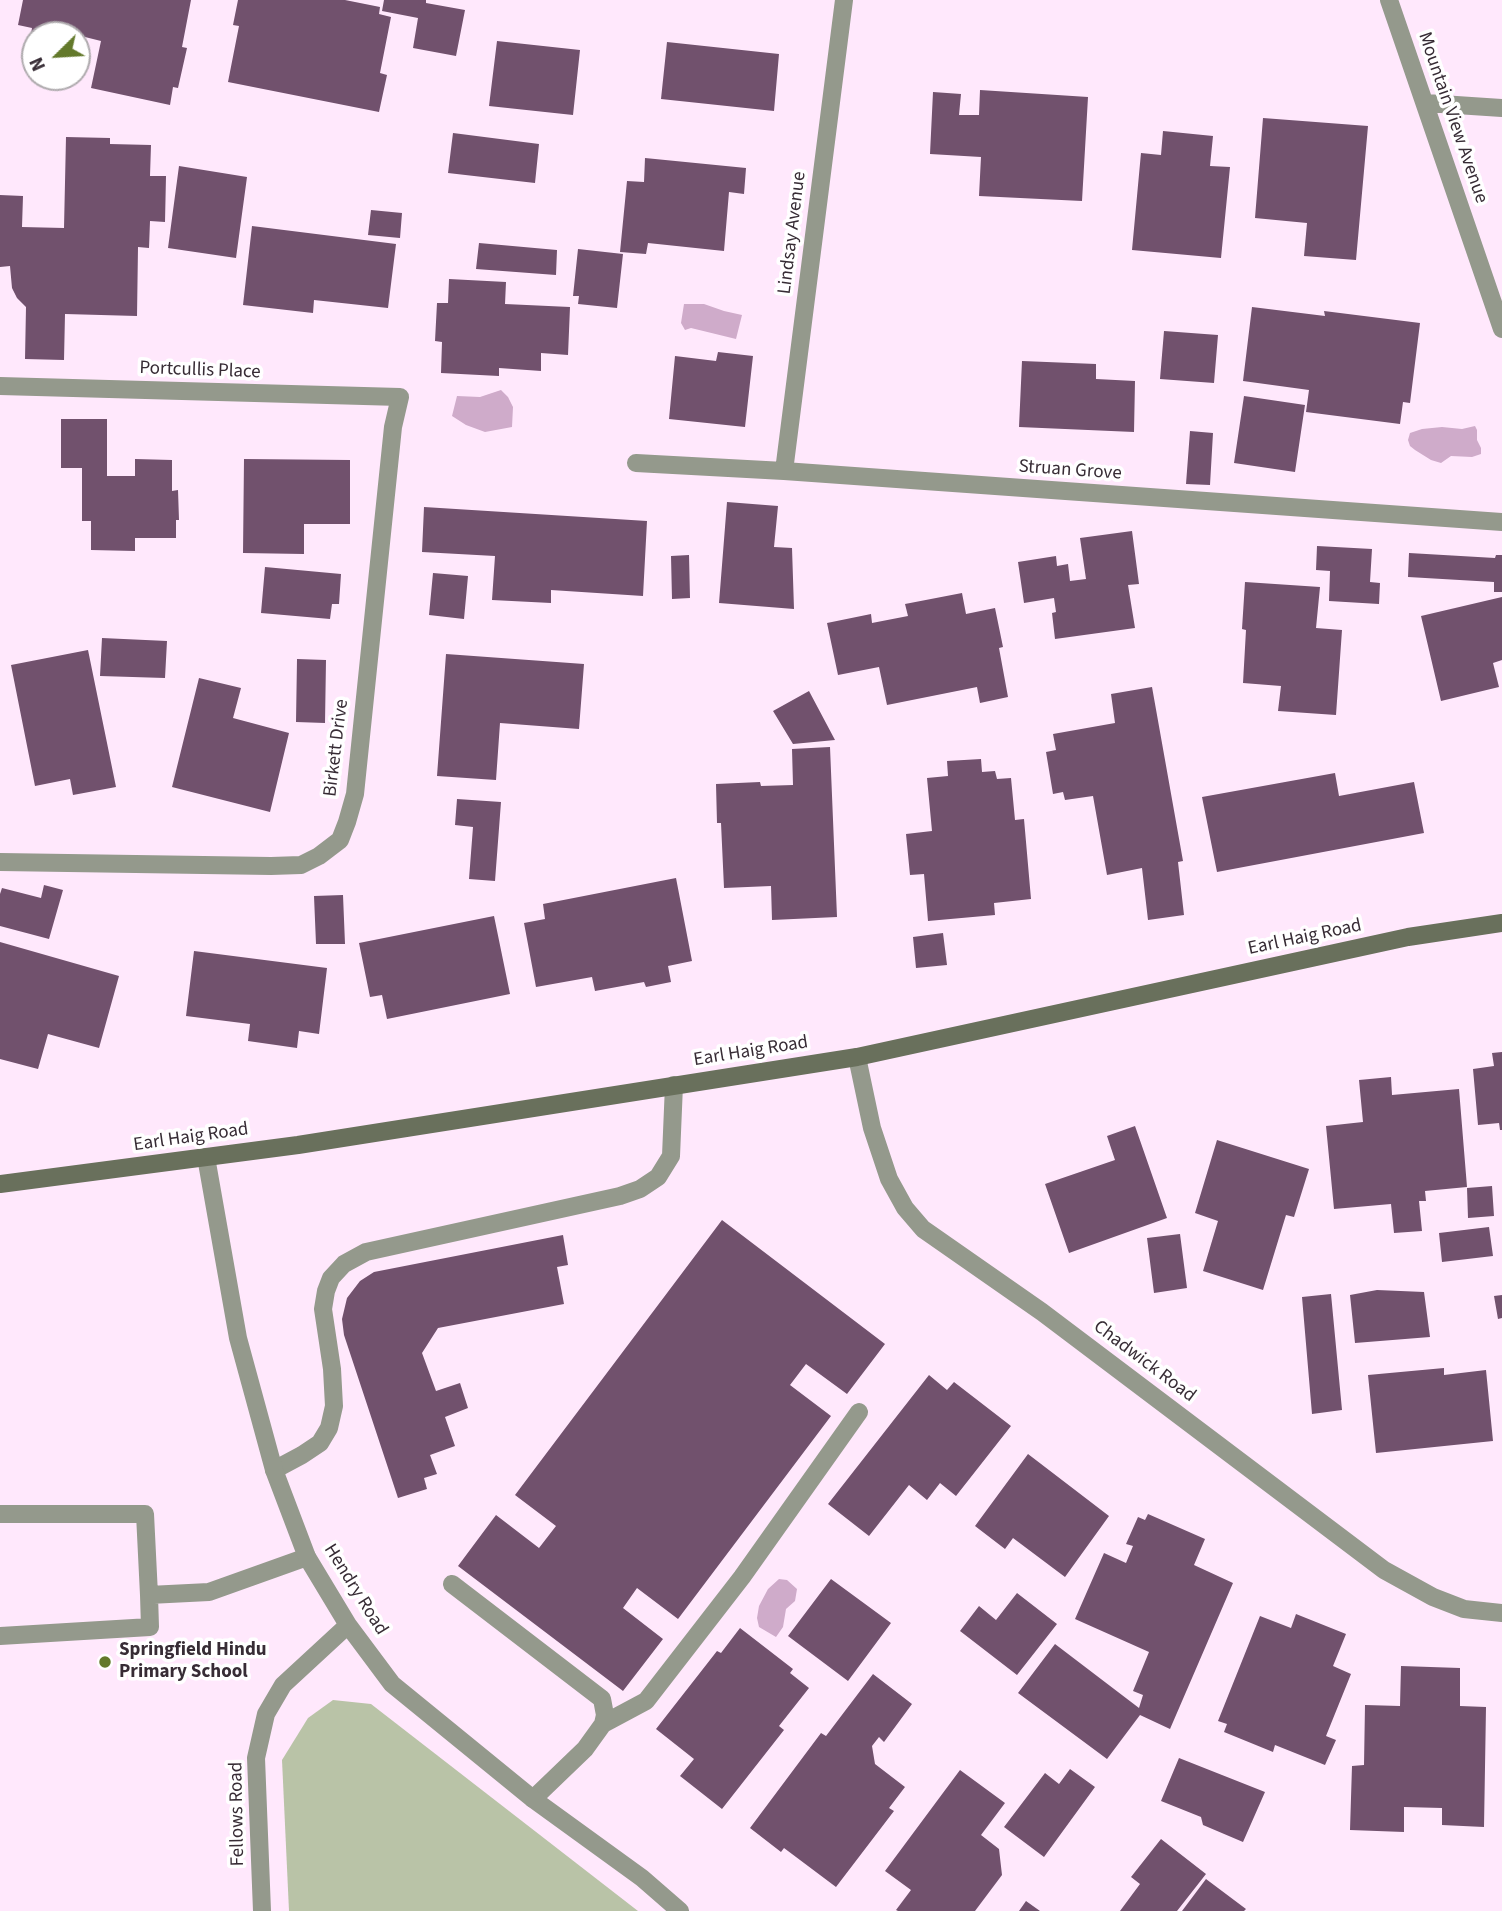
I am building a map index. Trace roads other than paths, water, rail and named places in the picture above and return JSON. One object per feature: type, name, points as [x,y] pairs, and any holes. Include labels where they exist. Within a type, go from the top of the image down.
[{"type":"street","name":"Lindsay Avenue","points":[[784,471],[844,0]]},
{"type":"street","name":"Mountain View Avenue","points":[[1390,0],[1502,329]]},
{"type":"street","points":[[1426,103],[1502,108]]},
{"type":"street","name":"Portcullis Place","points":[[0,386],[400,397]]},
{"type":"street","name":"Birkett Drive","points":[[0,862],[301,865],[319,856],[340,840],[355,794],[392,440],[400,397]]},
{"type":"street","name":"Struan Grove","points":[[636,463],[1502,522]]},
{"type":"street","name":"Earl Haig Road","points":[[0,1184],[298,1145],[857,1057],[1408,937],[1502,923]]},
{"type":"street","name":"Chadwick Road","points":[[857,1057],[872,1128],[889,1179],[905,1208],[923,1229],[1042,1312],[1384,1570],[1433,1597],[1464,1609],[1502,1613]]},
{"type":"street","points":[[274,1469],[320,1443],[329,1428],[334,1406],[332,1369],[323,1309],[331,1278],[344,1264],[366,1252],[620,1196],[640,1189],[658,1177],[671,1156],[674,1085]]},
{"type":"street","name":"Hendry Road","points":[[206,1157],[238,1338],[274,1469],[307,1556],[348,1625],[392,1684],[533,1799],[642,1878],[680,1911]]},
{"type":"street","points":[[603,1724],[646,1701],[742,1577],[859,1412]]},
{"type":"street","points":[[0,1514],[145,1514],[150,1627],[0,1636]]},
{"type":"street","points":[[149,1594],[209,1592],[307,1556]]},
{"type":"street","points":[[452,1584],[602,1699],[605,1715],[603,1724],[585,1749],[533,1799]]},
{"type":"street","name":"Fellows Road","points":[[262,1911],[256,1758],[265,1714],[283,1685],[348,1625]]},
{"type":"place","name":"Springfield Hindu Primary School","points":[[105,1662]]}]
